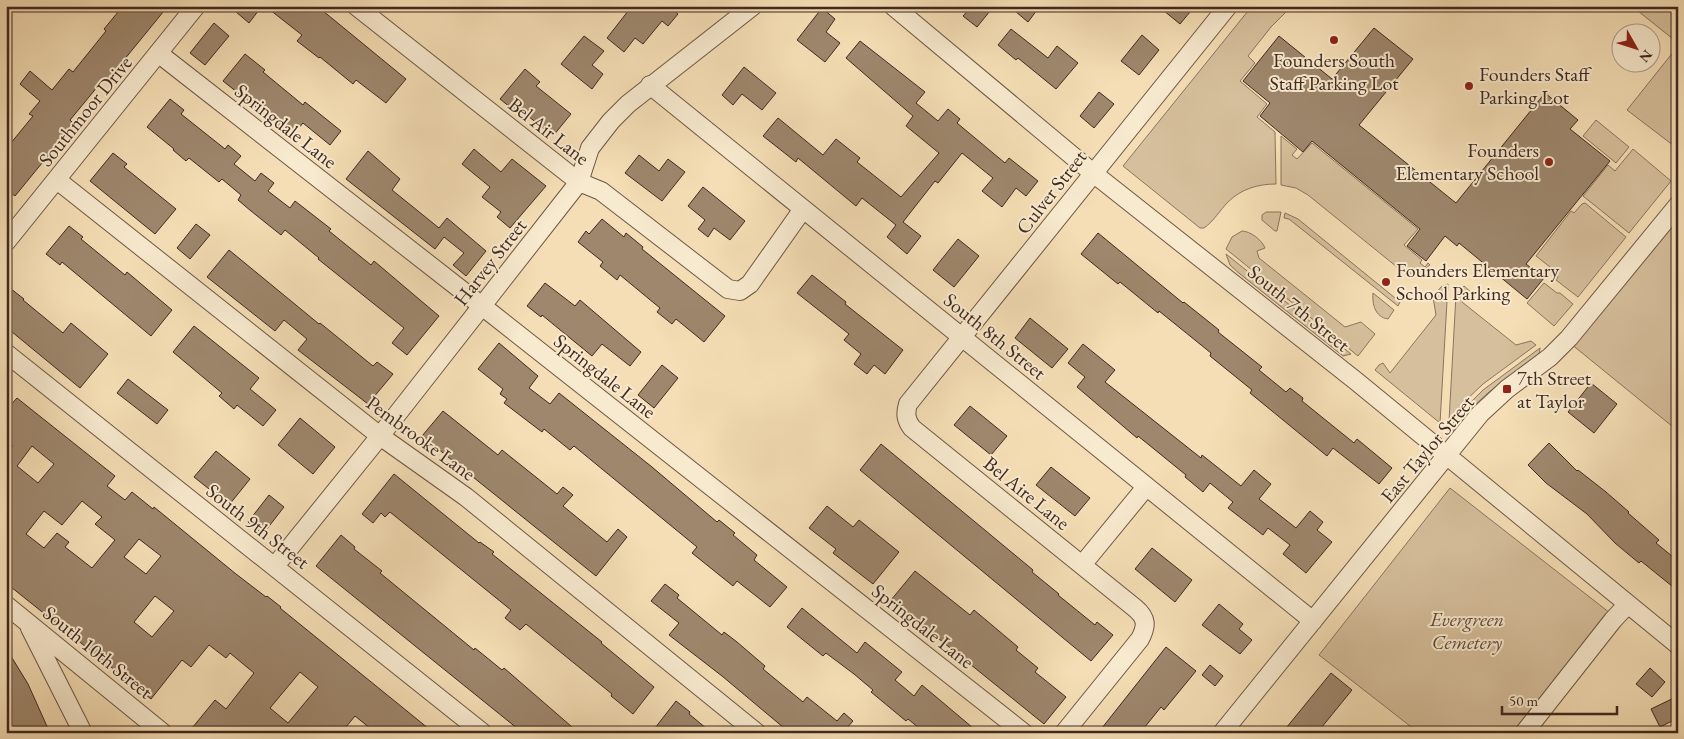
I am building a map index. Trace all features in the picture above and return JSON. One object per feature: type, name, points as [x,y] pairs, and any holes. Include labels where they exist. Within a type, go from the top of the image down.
[{"type":"street","name":"Southmoor Drive","points":[[6,242],[196,6]]},
{"type":"street","name":"Harvey Street","points":[[275,566],[380,436],[579,182],[590,148],[599,136],[628,104],[650,85],[753,6]]},
{"type":"street","name":"South 7th Street","points":[[893,6],[1093,173],[1356,381],[1678,645]]},
{"type":"street","name":"Culver Street","points":[[908,404],[963,338],[1228,6]]},
{"type":"street","name":"Bel Air Lane","points":[[368,10],[579,182],[601,191],[728,289],[740,291],[750,284],[803,209]]},
{"type":"street","name":"Springdale Lane","points":[[158,53],[1024,733]]},
{"type":"street","name":"South 8th Street","points":[[650,85],[1313,621]]},
{"type":"street","name":"Pembrooke Lane","points":[[57,180],[380,436],[466,497],[758,733]]},
{"type":"street","name":"East Taylor Street","points":[[1222,733],[1480,414],[1507,389],[1550,357],[1569,338],[1678,205]]},
{"type":"street","name":"South 9th Street","points":[[6,353],[483,733]]},
{"type":"street","name":"Bel Aire Lane","points":[[908,404],[906,416],[912,428],[1135,608],[1145,619],[1146,626],[1144,632],[1064,733]]},
{"type":"street","points":[[1082,565],[1146,487]]},
{"type":"street","points":[[1524,733],[1613,620],[1628,604]]},
{"type":"street","name":"South 10th Street","points":[[6,605],[163,733]]},
{"type":"street","points":[[27,622],[83,733]]},
{"type":"green space","points":[[1252,6],[1292,6],[1271,27],[1248,56],[1255,63],[1240,81],[1267,104],[1257,117],[1275,132],[1276,184],[1256,186],[1238,194],[1228,202],[1208,225],[1200,228],[1123,166]]},
{"type":"green space","points":[[1632,6],[1678,6],[1678,43],[1662,30],[1662,22],[1652,22]]},
{"type":"green space","points":[[1678,46],[1678,149],[1627,110],[1657,72],[1662,72],[1662,66]]},
{"type":"green space","points":[[1596,120],[1629,147],[1616,163],[1583,136]]},
{"type":"green space","points":[[1281,136],[1297,149],[1292,155],[1297,159],[1312,143],[1418,229],[1404,245],[1422,260],[1420,263],[1425,267],[1428,263],[1430,265],[1417,272],[1402,271],[1308,195],[1296,188],[1281,185]]},
{"type":"green space","points":[[1633,149],[1671,181],[1629,233],[1583,196],[1608,165],[1615,171]]},
{"type":"green space","points":[[1678,192],[1678,431],[1560,335]]},
{"type":"green space","points":[[1585,203],[1626,237],[1578,297],[1556,280],[1558,277],[1550,267],[1536,256],[1571,211],[1574,213]]},
{"type":"green space","points":[[1266,212],[1281,212],[1277,231],[1262,220],[1262,215]]},
{"type":"green space","points":[[1285,213],[1298,219],[1400,302],[1398,306],[1289,219],[1284,218]]},
{"type":"green space","points":[[1242,231],[1252,234],[1259,239],[1265,248],[1257,251],[1259,258],[1345,327],[1361,322],[1375,334],[1358,356],[1226,249],[1232,237]]},
{"type":"green space","points":[[1226,254],[1351,354],[1343,356],[1240,274],[1230,265]]},
{"type":"green space","points":[[1544,283],[1573,304],[1554,326],[1527,303]]},
{"type":"green space","points":[[1448,284],[1440,423],[1375,370],[1383,363],[1390,373],[1436,315],[1433,297],[1441,287]]},
{"type":"green space","points":[[1464,286],[1472,293],[1462,302],[1516,345],[1531,341],[1536,345],[1483,384],[1464,402],[1449,421],[1456,295]]},
{"type":"green space","points":[[1373,293],[1394,310],[1388,319],[1377,313],[1373,301]]},
{"type":"green space","points":[[1540,348],[1539,356],[1489,392],[1475,405],[1454,431],[1448,429],[1483,390]]},
{"type":"green space","name":"Evergreen Cemetery","points":[[1450,488],[1610,613],[1516,733],[1419,733],[1319,655]]},
{"type":"building","points":[[123,6],[168,6],[106,82],[103,80],[70,120],[74,124],[15,196],[6,189],[6,149],[33,116],[29,114],[40,101],[20,84],[30,71],[52,90],[69,69],[73,72],[106,31],[104,29]]},
{"type":"building","points":[[229,6],[262,6],[249,23]]},
{"type":"building","points":[[265,6],[317,6],[406,79],[386,103],[356,80],[353,84],[297,41],[302,35]]},
{"type":"building","points":[[632,6],[669,6],[678,14],[668,26],[662,21],[643,44],[635,38],[624,52],[607,38]]},
{"type":"building","points":[[972,6],[994,6],[977,27],[963,16]]},
{"type":"building","points":[[1009,6],[1040,6],[1028,22]]},
{"type":"building","points":[[1158,6],[1195,6],[1180,24]]},
{"type":"building","points":[[822,8],[835,19],[826,32],[840,43],[825,62],[797,40]]},
{"type":"building","points":[[214,23],[229,36],[205,65],[190,53]]},
{"type":"building","name":"Founders Elementary School","points":[[1374,28],[1413,59],[1359,125],[1456,203],[1545,93],[1578,120],[1570,129],[1610,161],[1526,264],[1544,278],[1527,299],[1459,243],[1457,246],[1445,236],[1426,261],[1407,246],[1420,229],[1312,141],[1303,152],[1260,116],[1270,103],[1243,81],[1279,36],[1332,79]]},
{"type":"building","points":[[1011,29],[1048,58],[1057,46],[1078,63],[1056,89],[1018,58],[1016,60],[998,45]]},
{"type":"building","points":[[1142,35],[1159,50],[1139,75],[1121,61]]},
{"type":"building","points":[[584,36],[604,51],[592,65],[603,74],[592,89],[561,64]]},
{"type":"building","points":[[860,41],[925,92],[916,103],[938,121],[948,109],[960,119],[957,123],[1005,163],[1009,158],[1038,181],[1026,196],[1016,188],[1002,207],[982,191],[993,178],[962,153],[938,183],[935,181],[903,222],[921,236],[907,254],[887,237],[896,225],[862,198],[856,206],[798,158],[796,162],[763,136],[778,118],[823,155],[836,139],[860,158],[857,162],[901,197],[939,153],[906,126],[913,116],[846,58]]},
{"type":"building","points":[[245,54],[265,70],[263,72],[303,105],[305,102],[341,131],[330,145],[303,123],[292,136],[223,81]]},
{"type":"building","points":[[744,67],[776,93],[762,110],[742,94],[733,105],[722,95]]},
{"type":"building","points":[[525,69],[540,82],[536,86],[571,114],[553,136],[518,108],[516,112],[500,99]]},
{"type":"building","points":[[1099,92],[1114,104],[1094,128],[1080,116]]},
{"type":"building","points":[[170,99],[184,110],[181,114],[225,149],[228,145],[241,156],[234,164],[255,181],[261,173],[274,183],[268,191],[290,208],[295,201],[331,229],[329,231],[371,265],[374,261],[439,316],[407,355],[392,343],[404,328],[285,230],[281,235],[251,211],[238,200],[241,195],[222,179],[219,182],[189,158],[186,161],[147,127]]},
{"type":"building","points":[[474,149],[501,172],[512,159],[546,186],[510,228],[497,217],[501,212],[482,197],[490,187],[462,164]]},
{"type":"building","points":[[368,151],[400,179],[392,190],[439,228],[447,218],[486,251],[466,276],[453,265],[464,253],[444,237],[435,249],[346,179]]},
{"type":"building","points":[[113,153],[127,164],[124,167],[176,209],[155,234],[90,181]]},
{"type":"building","points":[[639,155],[659,171],[668,159],[685,172],[662,201],[625,173]]},
{"type":"building","points":[[703,187],[745,221],[730,240],[714,228],[708,237],[698,229],[705,220],[688,206]]},
{"type":"building","points":[[602,219],[624,237],[626,233],[643,247],[642,249],[725,316],[704,342],[676,319],[672,324],[657,312],[660,308],[620,275],[617,280],[600,266],[603,262],[578,242],[586,231],[589,234]]},
{"type":"building","points":[[196,224],[210,235],[190,259],[177,248]]},
{"type":"building","points":[[69,226],[83,237],[81,239],[125,275],[127,272],[172,310],[151,336],[62,262],[60,265],[46,254]]},
{"type":"building","points":[[1098,233],[1219,330],[1218,332],[1262,367],[1259,370],[1286,392],[1290,388],[1303,398],[1302,401],[1354,443],[1357,439],[1392,468],[1379,484],[1333,448],[1327,456],[1250,393],[1252,390],[1210,356],[1211,353],[1159,311],[1158,313],[1120,282],[1118,284],[1081,254]]},
{"type":"building","points":[[958,239],[979,256],[954,287],[933,270]]},
{"type":"building","points":[[229,250],[373,366],[377,362],[393,374],[368,404],[298,350],[307,339],[284,320],[275,331],[207,277]]},
{"type":"building","points":[[812,275],[903,350],[885,374],[874,365],[867,374],[854,364],[861,354],[844,340],[849,334],[797,293]]},
{"type":"building","points":[[545,283],[575,306],[580,300],[641,352],[630,366],[602,344],[592,356],[542,315],[541,317],[527,306]]},
{"type":"building","points":[[6,285],[63,333],[71,323],[108,354],[80,388],[6,327]]},
{"type":"building","points":[[1030,318],[1068,349],[1052,368],[1015,338]]},
{"type":"building","points":[[194,326],[259,378],[250,389],[276,410],[263,426],[237,405],[234,409],[219,396],[222,393],[173,352]]},
{"type":"building","points":[[499,343],[538,376],[529,388],[550,404],[559,393],[717,522],[719,520],[735,533],[733,535],[757,555],[754,560],[787,587],[770,607],[737,581],[733,586],[692,553],[697,547],[574,446],[570,450],[544,429],[542,432],[504,403],[507,399],[500,394],[503,389],[478,369]]},
{"type":"building","points":[[1083,344],[1115,370],[1105,382],[1201,458],[1202,455],[1241,486],[1254,470],[1271,484],[1259,499],[1296,528],[1310,511],[1323,522],[1317,530],[1332,542],[1306,573],[1283,554],[1290,545],[1268,528],[1263,535],[1228,508],[1233,502],[1210,483],[1203,492],[1185,477],[1186,475],[1138,436],[1137,438],[1077,387],[1085,377],[1068,363]]},
{"type":"building","points":[[662,365],[678,378],[654,408],[638,395]]},
{"type":"building","points":[[128,379],[168,410],[157,424],[117,393]]},
{"type":"building","points":[[1591,383],[1617,404],[1594,433],[1568,412]]},
{"type":"building","points":[[17,398],[115,476],[107,486],[125,500],[132,492],[153,509],[154,507],[236,574],[281,607],[434,733],[376,733],[355,716],[341,733],[188,733],[215,700],[226,709],[254,673],[230,653],[226,658],[209,645],[191,667],[182,660],[151,699],[6,583],[6,455],[13,446],[6,441],[6,410]],"holes":[[[32,446],[54,464],[38,483],[17,466]],[[82,501],[102,517],[95,524],[115,540],[92,568],[65,547],[69,542],[57,533],[44,548],[26,534],[44,511],[62,525]],[[139,539],[161,556],[146,574],[124,557]],[[155,596],[174,611],[152,637],[134,622]],[[300,672],[318,687],[288,723],[270,708]]]},
{"type":"building","points":[[970,406],[1007,436],[991,455],[954,425]]},
{"type":"building","points":[[443,411],[498,455],[502,450],[557,494],[563,487],[573,495],[563,506],[607,542],[618,529],[627,537],[596,576],[422,436]]},
{"type":"building","points":[[300,418],[335,447],[313,474],[278,445]]},
{"type":"building","points":[[1549,443],[1577,471],[1629,512],[1659,540],[1656,543],[1678,561],[1678,591],[1615,543],[1587,514],[1546,483],[1528,465]]},
{"type":"building","points":[[881,444],[1033,570],[1032,572],[1058,595],[1095,625],[1097,622],[1113,635],[1091,661],[860,470]]},
{"type":"building","points":[[216,451],[250,479],[229,505],[194,477]]},
{"type":"building","points":[[1051,467],[1090,498],[1075,516],[1036,485]]},
{"type":"building","points":[[394,474],[479,543],[494,552],[492,554],[602,642],[654,687],[633,714],[611,696],[612,694],[526,624],[520,630],[505,618],[511,610],[390,512],[385,517],[381,513],[373,523],[362,514]]},
{"type":"building","points":[[269,495],[284,507],[263,534],[248,522]]},
{"type":"building","points":[[827,506],[853,527],[859,520],[899,552],[873,584],[833,553],[836,549],[809,528]]},
{"type":"building","points":[[341,535],[355,547],[354,549],[382,571],[380,573],[474,650],[475,648],[502,670],[504,668],[579,733],[523,733],[316,566]]},
{"type":"building","points":[[1152,548],[1192,580],[1175,602],[1135,569]]},
{"type":"building","points":[[915,571],[970,615],[974,610],[1018,647],[1016,650],[1038,668],[1035,672],[1066,697],[1044,724],[891,600]]},
{"type":"building","points":[[665,584],[679,595],[677,598],[722,635],[724,632],[737,642],[765,666],[763,669],[803,702],[807,697],[837,721],[844,713],[853,721],[846,729],[851,733],[790,733],[669,635],[679,623],[651,601]]},
{"type":"building","points":[[1219,604],[1243,624],[1239,629],[1252,640],[1240,654],[1202,625]]},
{"type":"building","points":[[802,608],[857,653],[865,642],[902,672],[895,680],[914,696],[922,685],[979,733],[925,733],[908,719],[906,721],[871,692],[873,690],[854,674],[826,653],[823,656],[787,627]]},
{"type":"building","points":[[1166,647],[1196,671],[1164,710],[1161,707],[1140,733],[1098,733]]},
{"type":"building","points":[[6,648],[28,684],[50,733],[6,733]]},
{"type":"building","points":[[1210,665],[1223,676],[1215,686],[1202,675]]},
{"type":"building","points":[[1650,668],[1665,682],[1652,697],[1636,684]]},
{"type":"building","points":[[1331,673],[1352,690],[1317,733],[1282,733]]},
{"type":"building","points":[[1678,696],[1678,718],[1660,727],[1651,709]]},
{"type":"building","points":[[676,701],[712,733],[661,733],[655,728]]},
{"type":"place","name":"Founders South Staff Parking Lot","points":[[1334,40]]},
{"type":"place","name":"Founders Staff Parking Lot","points":[[1469,86]]},
{"type":"place","name":"Founders Elementary School","points":[[1549,162]]},
{"type":"place","name":"Founders Elementary School Parking","points":[[1386,282]]},
{"type":"place","name":"7th Street at Taylor","points":[[1507,389]]}]
